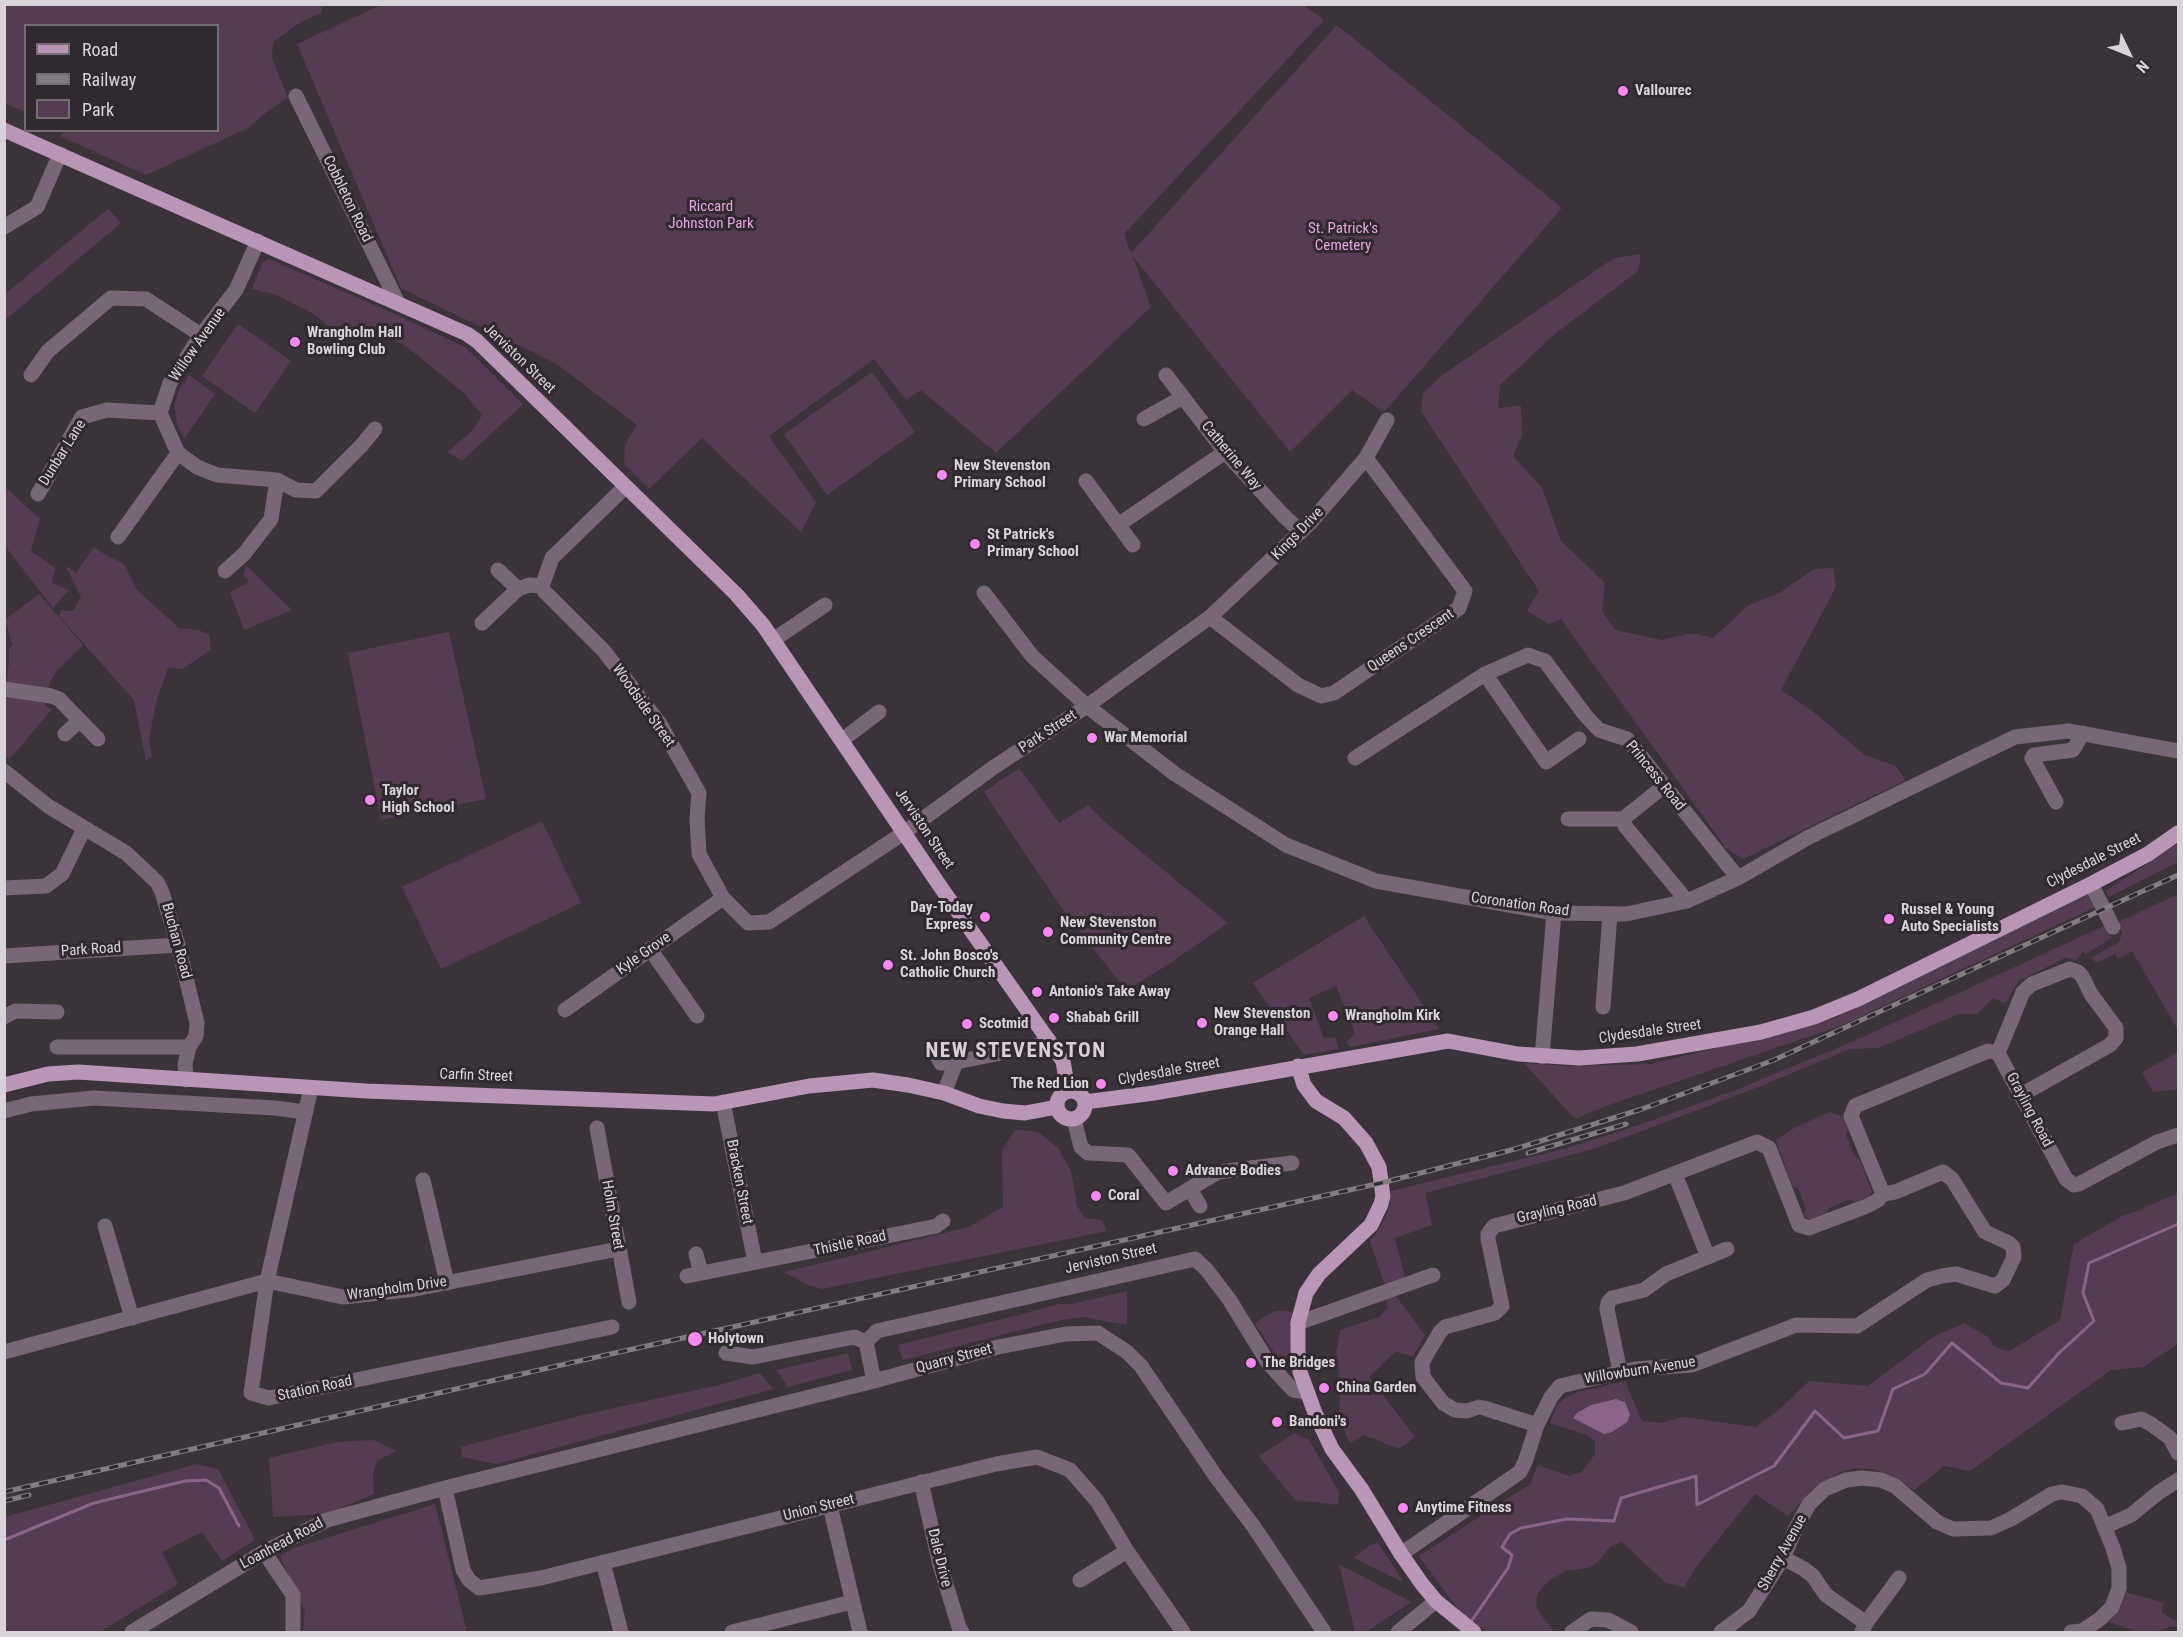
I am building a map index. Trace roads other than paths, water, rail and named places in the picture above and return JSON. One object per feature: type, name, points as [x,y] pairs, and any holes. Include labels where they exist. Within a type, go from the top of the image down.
[{"type":"main road","name":"Jerviston Street","points":[[4,130],[398,303],[467,334],[477,341],[736,594],[763,625],[1063,1061],[1068,1091]]},
{"type":"main road","name":"Clydesdale Street","points":[[1085,1102],[1154,1093],[1448,1041],[1542,1057],[1579,1058],[1637,1054],[1761,1032],[1814,1017],[1858,999],[2091,884],[2148,854],[2178,833]]},
{"type":"main road","points":[[1298,1066],[1305,1085],[1316,1101],[1344,1118],[1366,1143],[1379,1167],[1382,1180],[1381,1204],[1371,1225],[1319,1274],[1306,1293],[1298,1323],[1300,1372],[1306,1392],[1332,1449],[1362,1490],[1401,1554],[1436,1601],[1474,1632]]},
{"type":"main road","name":"Carfin Street","points":[[4,1085],[48,1074],[78,1072],[311,1088],[714,1104],[809,1086],[873,1080],[908,1084],[1002,1111],[1025,1113],[1057,1107]]},
{"type":"main road","points":[[1068,1091],[1081,1094],[1085,1102],[1081,1114],[1074,1119],[1061,1115],[1057,1107],[1058,1099],[1068,1091]]},
{"type":"street","name":"Cobbleton Road","points":[[296,96],[398,303]]},
{"type":"street","points":[[4,227],[37,207],[60,154]]},
{"type":"street","name":"Willow Avenue","points":[[160,413],[170,383],[201,335],[236,290],[258,242]]},
{"type":"street","points":[[31,375],[48,351],[111,298],[146,298],[201,335]]},
{"type":"street","name":"Catherine Way","points":[[1166,375],[1224,452],[1301,532]]},
{"type":"street","points":[[1144,419],[1183,397]]},
{"type":"street","name":"Dunbar Lane","points":[[38,494],[82,417],[107,410],[160,413]]},
{"type":"street","points":[[160,413],[178,453],[197,467],[217,475],[277,480],[296,490],[316,491],[362,447],[375,429]]},
{"type":"street","name":"Kings Drive","points":[[1190,631],[1210,617],[1301,532],[1366,458],[1387,420]]},
{"type":"street","points":[[1118,525],[1224,452]]},
{"type":"street","points":[[118,537],[178,453]]},
{"type":"street","name":"Queens Crescent","points":[[1210,617],[1298,685],[1321,696],[1334,693],[1459,608],[1465,591],[1366,458]]},
{"type":"street","points":[[225,571],[244,554],[271,519],[277,480]]},
{"type":"street","points":[[1086,481],[1133,545]]},
{"type":"street","points":[[482,623],[518,589],[530,585],[542,586],[552,558],[625,487]]},
{"type":"street","points":[[498,570],[518,589]]},
{"type":"street","name":"Woodside Street","points":[[542,586],[549,597],[604,651],[660,724],[699,793],[697,818],[699,854],[723,898],[748,923],[769,922],[905,832]]},
{"type":"street","name":"Coronation Road","points":[[984,593],[1032,656],[1087,706],[1175,774],[1286,845],[1376,881],[1554,913],[1626,914],[1687,901],[1738,878],[1809,837],[2015,737],[2068,731],[2178,752]]},
{"type":"street","points":[[773,640],[825,605]]},
{"type":"street","name":"Park Street","points":[[905,832],[994,767],[1087,706],[1190,631]]},
{"type":"street","name":"Princess Road","points":[[1355,758],[1485,674],[1528,655],[1545,661],[1599,730],[1627,739],[1738,878]]},
{"type":"street","points":[[1485,674],[1546,762],[1578,740]]},
{"type":"street","points":[[4,688],[59,699],[98,739]]},
{"type":"street","points":[[842,740],[879,712]]},
{"type":"street","points":[[65,734],[81,720]]},
{"type":"street","points":[[2056,802],[2032,758],[2034,754],[2073,750],[2083,734]]},
{"type":"street","name":"Buchan Road","points":[[4,771],[48,806],[126,853],[157,882],[167,905],[197,1023],[196,1036],[189,1047],[185,1064],[186,1080]]},
{"type":"street","points":[[1568,819],[1623,819],[1664,786]]},
{"type":"street","points":[[1623,819],[1625,826],[1687,901]]},
{"type":"street","points":[[4,888],[45,886],[54,880],[62,874],[84,829]]},
{"type":"street","points":[[2091,884],[2114,927]]},
{"type":"street","name":"Kyle Grove","points":[[565,1010],[723,898]]},
{"type":"street","points":[[1542,1057],[1554,913]]},
{"type":"street","points":[[1604,1007],[1610,914]]},
{"type":"street","name":"Park Road","points":[[4,956],[178,945]]},
{"type":"street","points":[[650,949],[697,1016]]},
{"type":"street","points":[[1883,1194],[1851,1116],[1855,1106],[1988,1051],[1998,1053],[2023,992],[2032,984],[2070,969],[2078,972],[2116,1029],[2116,1038],[2110,1045],[2021,1095]]},
{"type":"street","points":[[4,1017],[15,1011],[57,1012]]},
{"type":"street","points":[[936,1054],[941,1063],[956,1062],[1036,1046],[1048,1040]]},
{"type":"street","points":[[57,1047],[189,1047]]},
{"type":"street","name":"Grayling Road","points":[[1998,1053],[2066,1179],[2073,1185],[2079,1184],[2157,1142],[2178,1136]]},
{"type":"street","points":[[944,1093],[956,1062]]},
{"type":"street","name":"Station Road","points":[[311,1088],[267,1281],[251,1392],[268,1398],[612,1327]]},
{"type":"street","points":[[4,1110],[31,1104],[94,1098],[275,1108],[305,1112]]},
{"type":"street","name":"Bracken Street","points":[[723,1102],[755,1262]]},
{"type":"street","points":[[1074,1119],[1081,1147],[1088,1153],[1128,1155],[1166,1203],[1218,1172],[1292,1163]]},
{"type":"street","name":"Holm Street","points":[[597,1128],[628,1302]]},
{"type":"street","name":"Grayling Road","points":[[1537,1425],[1479,1407],[1467,1411],[1455,1410],[1443,1404],[1423,1377],[1422,1362],[1445,1327],[1495,1313],[1502,1306],[1488,1234],[1494,1226],[1501,1223],[1613,1196],[1675,1174],[1752,1142],[1763,1143],[1769,1148],[1799,1225],[1809,1228],[1867,1206],[1883,1194],[1894,1192],[1943,1172],[1952,1179],[1985,1232],[2009,1243]]},
{"type":"street","points":[[1675,1174],[1708,1257]]},
{"type":"street","points":[[423,1180],[447,1283]]},
{"type":"street","points":[[1190,1189],[1200,1206]]},
{"type":"street","name":"Thistle Road","points":[[696,1254],[694,1274],[927,1228],[943,1221]]},
{"type":"street","points":[[105,1226],[132,1318]]},
{"type":"street","name":"Willowburn Avenue","points":[[1401,1554],[1520,1472],[1526,1462],[1537,1425],[1551,1397],[1560,1386],[1620,1372],[1659,1366],[1692,1365],[1796,1325],[1857,1326],[1927,1280],[1942,1276],[1956,1274],[1995,1286],[2003,1280],[2014,1257],[2013,1246],[2009,1243]]},
{"type":"street","name":"Wrangholm Drive","points":[[4,1352],[267,1281],[343,1298],[415,1290],[618,1249]]},
{"type":"street","points":[[1620,1372],[1607,1309],[1608,1303],[1618,1296],[1644,1290],[1666,1274],[1727,1249]]},
{"type":"street","name":"Jerviston Street","points":[[866,1342],[877,1331],[1195,1259],[1206,1269],[1229,1299],[1269,1364],[1293,1390],[1306,1392]]},
{"type":"street","points":[[1298,1323],[1433,1275]]},
{"type":"street","name":"Quarry Street","points":[[445,1488],[874,1381],[998,1347],[1066,1334],[1098,1333],[1127,1352],[1141,1366],[1217,1478],[1254,1527],[1324,1632]]},
{"type":"street","points":[[726,1353],[753,1357],[854,1337],[866,1342],[874,1381]]},
{"type":"street","points":[[2122,1423],[2141,1419],[2151,1424],[2170,1438],[2178,1453]]},
{"type":"street","name":"Union Street","points":[[445,1488],[463,1570],[469,1580],[479,1588],[541,1578],[921,1482],[996,1464],[1037,1458],[1070,1470],[1097,1501],[1127,1551],[1183,1632]]},
{"type":"street","name":"Sherry Avenue","points":[[1721,1632],[1749,1611],[1783,1558],[1809,1504],[1825,1489],[1846,1480],[1862,1478],[1881,1480],[1895,1486],[1936,1522],[1953,1529],[1991,1528],[2011,1519],[2052,1494],[2062,1492],[2082,1496],[2097,1509],[2119,1568],[2119,1588],[2112,1607],[2100,1619],[2082,1630],[2071,1632]]},
{"type":"street","points":[[2104,1527],[2131,1515],[2178,1480]]},
{"type":"street","name":"Dale Drive","points":[[921,1482],[940,1565],[958,1627],[962,1632]]},
{"type":"street","name":"Loanhead Road","points":[[132,1632],[264,1552],[327,1520],[445,1488]]},
{"type":"street","points":[[830,1506],[860,1632]]},
{"type":"street","points":[[1080,1580],[1127,1551]]},
{"type":"street","points":[[264,1552],[293,1595],[293,1632]]},
{"type":"street","points":[[1783,1558],[1814,1576],[1826,1595],[1864,1628],[1899,1578]]},
{"type":"street","points":[[603,1562],[621,1632]]},
{"type":"street","points":[[1398,1632],[1436,1601]]},
{"type":"street","points":[[732,1632],[852,1602]]},
{"type":"street","points":[[1572,1632],[1591,1618],[1608,1620],[1631,1632]]},
{"type":"waterway","points":[[1470,1623],[1508,1568],[1512,1555],[1502,1547],[1510,1534],[1521,1528],[1567,1519],[1614,1521],[1621,1498],[1696,1476],[1697,1505],[1774,1466],[1815,1411],[1844,1438],[1878,1431],[1893,1389],[1925,1374],[1952,1343],[2001,1383],[2028,1388],[2059,1353],[2094,1321],[2083,1293],[2089,1263],[2178,1224]]},
{"type":"waterway","points":[[4,1540],[94,1503],[185,1481],[206,1480],[219,1488],[239,1526]]},
{"type":"railway","points":[[4,1492],[570,1363],[1381,1183],[1515,1149],[1642,1109],[1774,1060],[2178,875]]},
{"type":"railway","points":[[1528,1153],[1626,1124]]},
{"type":"railway","points":[[4,1501],[29,1495]]},
{"type":"place","name":"Vallourec","points":[[1623,91]]},
{"type":"place","name":"Wrangholm Hall Bowling Club","points":[[295,342]]},
{"type":"place","name":"New Stevenston Primary School","points":[[942,475]]},
{"type":"place","name":"St Patrick's Primary School","points":[[975,544]]},
{"type":"place","name":"War Memorial","points":[[1092,738]]},
{"type":"place","name":"Taylor High School","points":[[370,800]]},
{"type":"place","name":"Day-Today Express","points":[[985,917]]},
{"type":"place","name":"Russel & Young Auto Specialists","points":[[1889,919]]},
{"type":"place","name":"New Stevenston Community Centre","points":[[1048,932]]},
{"type":"place","name":"St. John Bosco's Catholic Church","points":[[888,965]]},
{"type":"place","name":"Antonio's Take Away","points":[[1037,992]]},
{"type":"place","name":"Wrangholm Kirk","points":[[1333,1016]]},
{"type":"place","name":"Shabab Grill","points":[[1054,1018]]},
{"type":"place","name":"New Stevenston Orange Hall","points":[[1202,1023]]},
{"type":"place","name":"Scotmid","points":[[967,1024]]},
{"type":"place","name":"The Red Lion","points":[[1101,1084]]},
{"type":"place","name":"Advance Bodies","points":[[1173,1171]]},
{"type":"place","name":"Coral","points":[[1096,1196]]},
{"type":"place","name":"Holytown","points":[[695,1339]]},
{"type":"place","name":"The Bridges","points":[[1251,1363]]},
{"type":"place","name":"China Garden","points":[[1324,1388]]},
{"type":"place","name":"Bandoni's","points":[[1277,1422]]},
{"type":"place","name":"Anytime Fitness","points":[[1403,1508]]},
{"type":"district","name":"NEW STEVENSTON","points":[[1016,1052]]},
{"type":"park label","name":"Riccard Johnston Park","points":[[711,216]]},
{"type":"park label","name":"St. Patrick's Cemetery","points":[[1343,238]]}]
